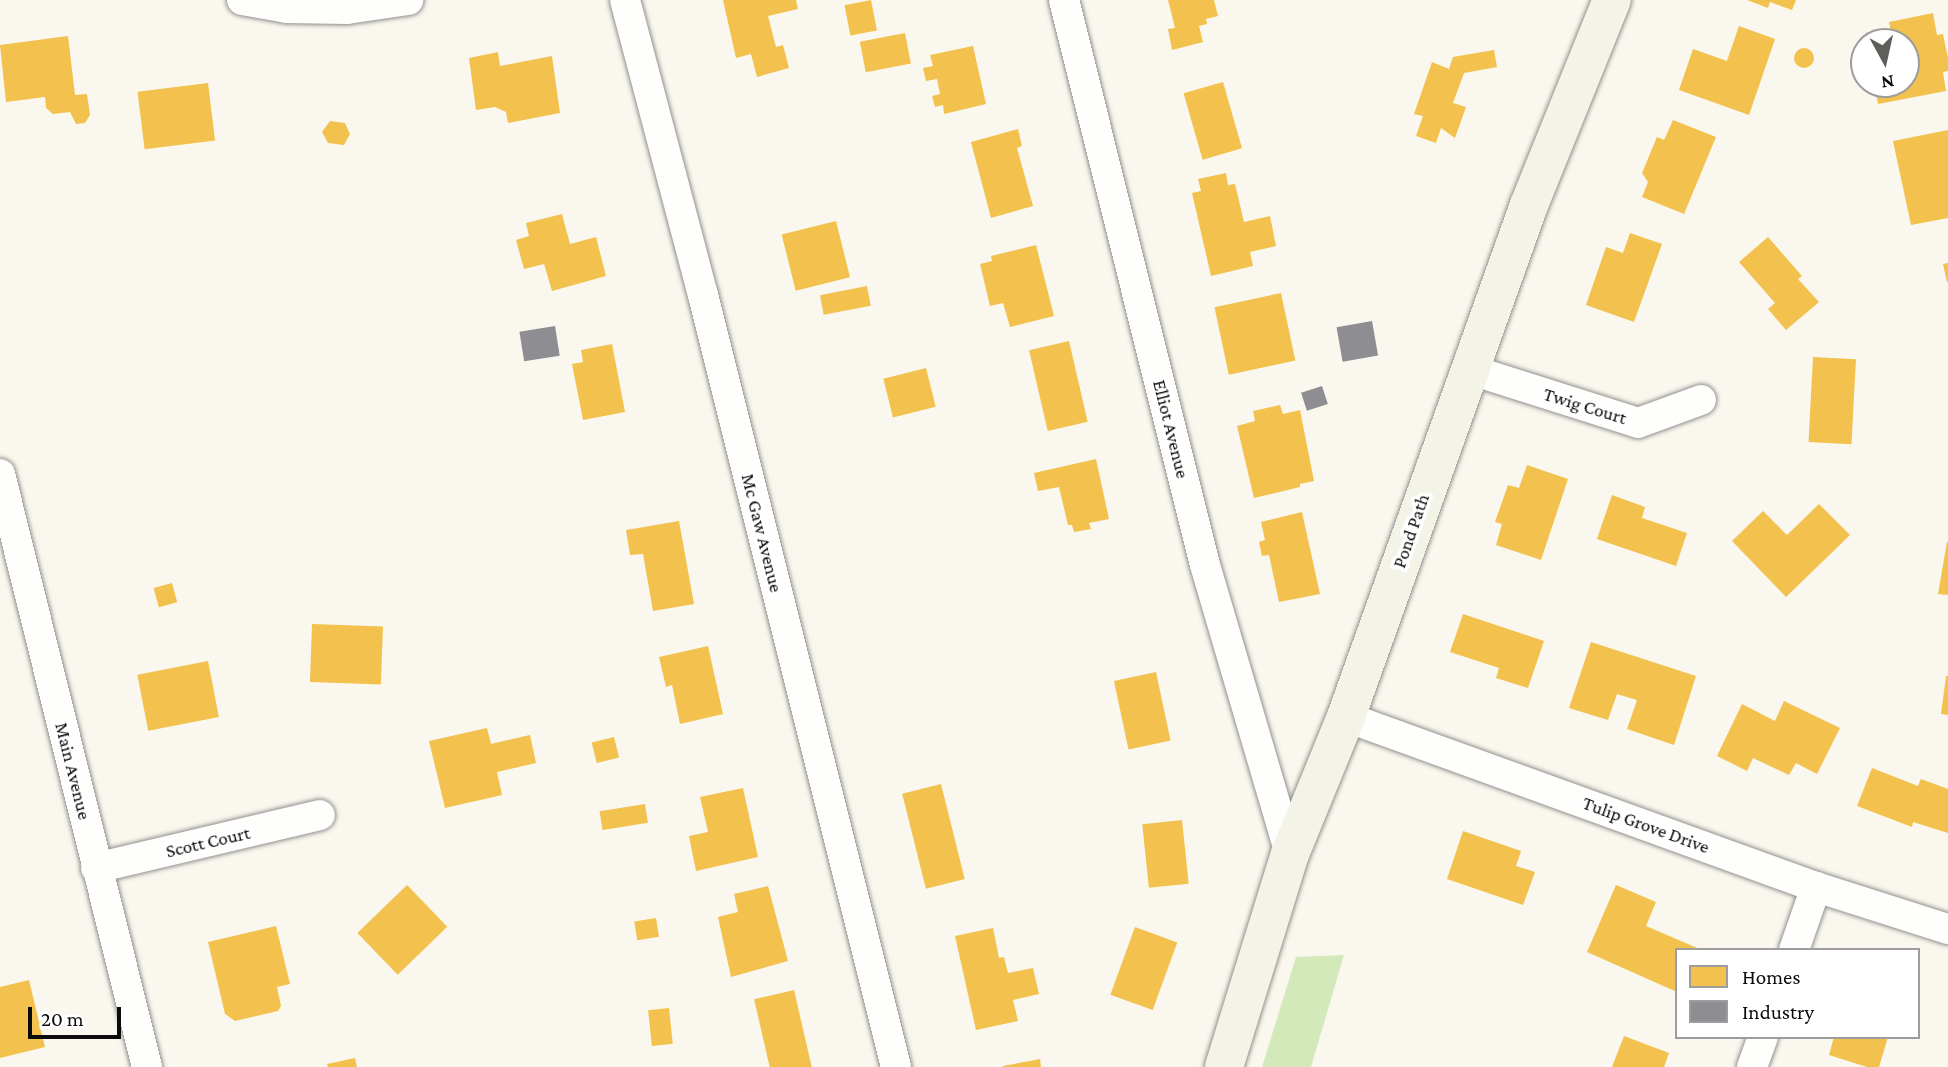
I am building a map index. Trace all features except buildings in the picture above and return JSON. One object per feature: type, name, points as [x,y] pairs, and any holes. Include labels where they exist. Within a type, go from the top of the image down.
[{"type":"street","points":[[242,0],[288,8],[347,9],[408,0]]},
{"type":"street","name":"Mc Gaw Avenue","points":[[625,0],[703,295],[896,1067]]},
{"type":"street","name":"Elliot Avenue","points":[[1064,0],[1205,565],[1290,854]]},
{"type":"street","name":"Pond Path","points":[[1224,1067],[1290,854],[1346,717],[1468,369],[1529,205],[1612,0]]},
{"type":"street","name":"Twig Court","points":[[1468,369],[1638,423],[1701,400]]},
{"type":"street","name":"Main Avenue","points":[[0,474],[146,1067]]},
{"type":"street","name":"Tulip Grove Drive","points":[[1346,717],[1816,887],[1948,929]]},
{"type":"street","name":"Scott Court","points":[[96,868],[320,815]]},
{"type":"street","points":[[1795,948],[1816,887]]},
{"type":"street","points":[[1752,1067],[1762,1039]]},
{"type":"green space","points":[[1344,955],[1311,1067],[1262,1067],[1296,957]]}]
